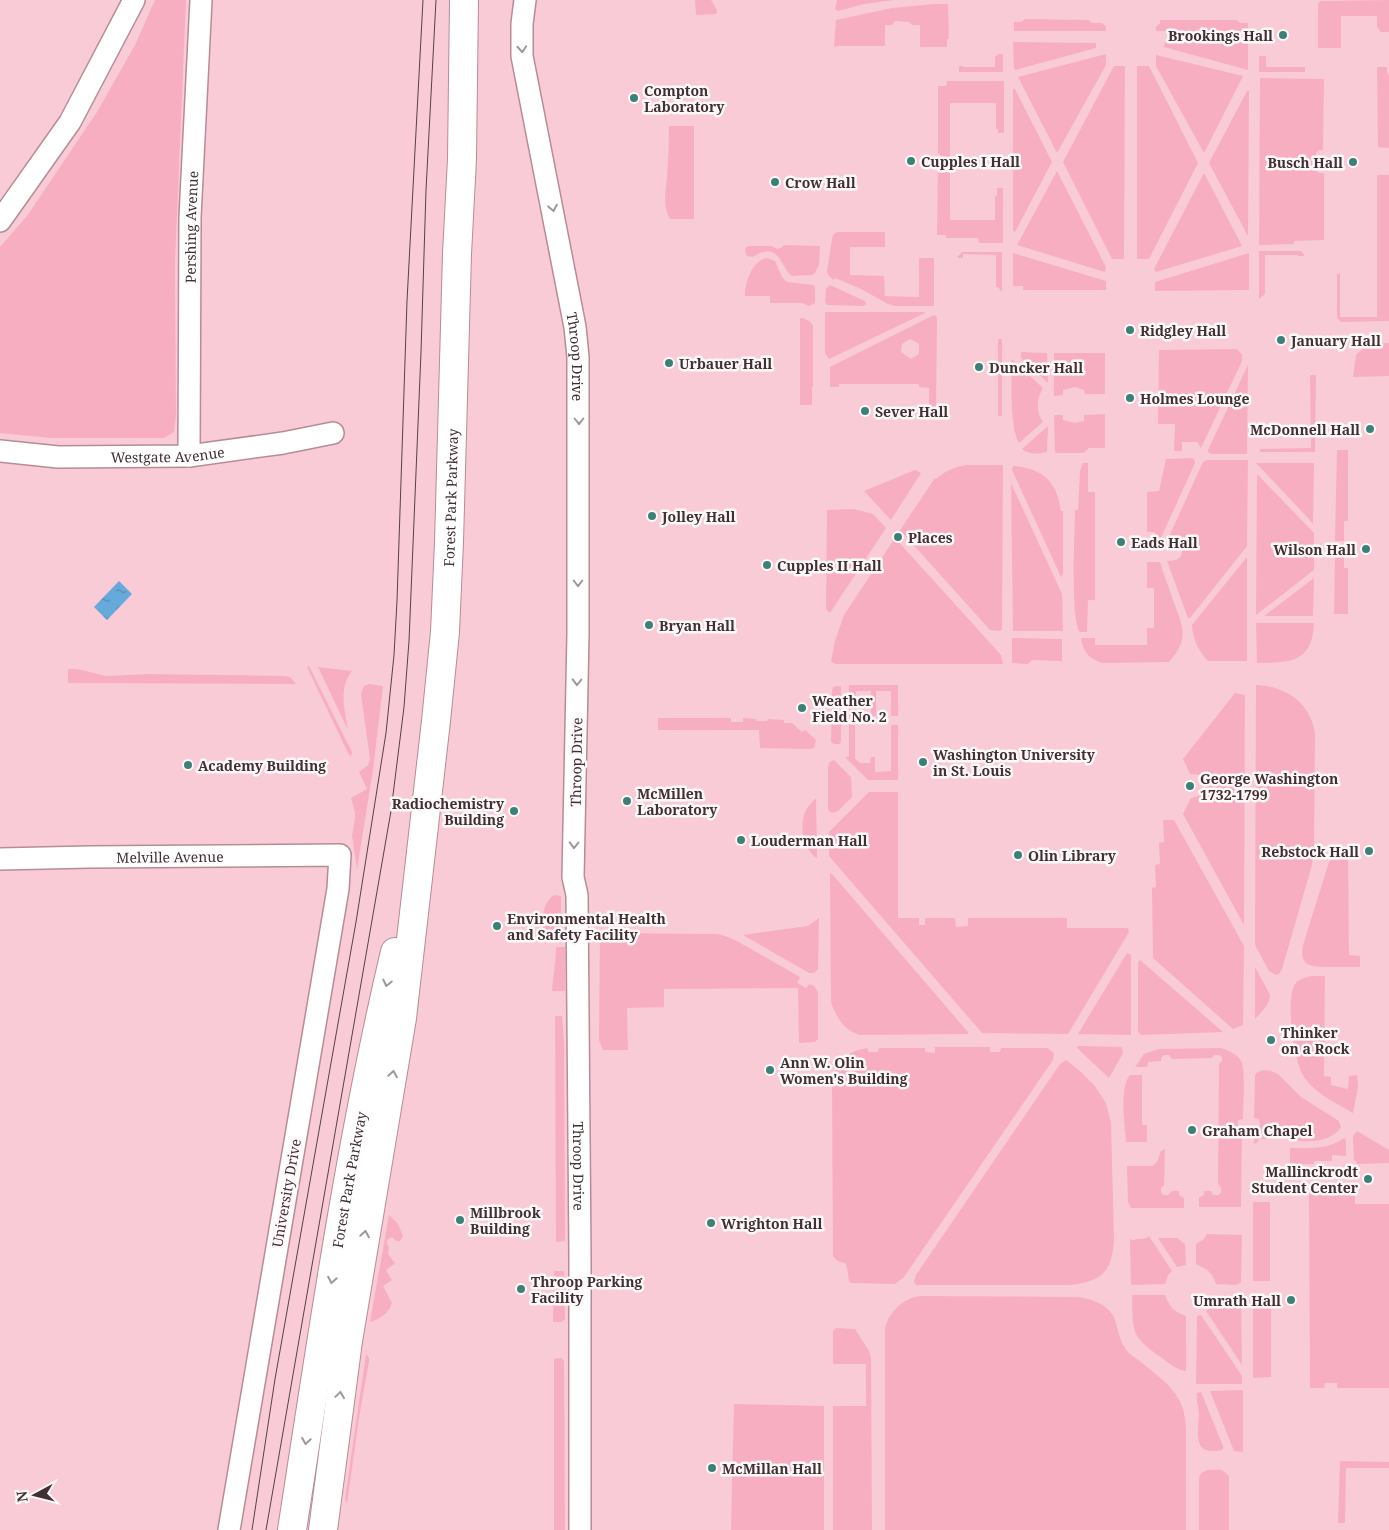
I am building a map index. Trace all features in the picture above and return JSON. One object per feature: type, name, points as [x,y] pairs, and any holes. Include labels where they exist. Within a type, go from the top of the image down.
[{"type":"main road","name":"Forest Park Parkway","points":[[323,1530],[348,1341],[402,1018],[445,632],[457,254],[462,159],[464,0]]},
{"type":"main road","name":"Forest Park Parkway","points":[[462,159],[481,0]]},
{"type":"main road","name":"Forest Park Parkway","points":[[292,1530],[319,1357],[365,1091],[381,1008],[423,833]]},
{"type":"street","points":[[0,221],[70,122],[134,0]]},
{"type":"street","name":"Pershing Avenue","points":[[189,456],[190,218],[201,0]]},
{"type":"street","name":"Throop Drive","points":[[526,0],[522,24],[522,56],[576,327],[578,357],[578,634],[573,878],[578,903],[580,1530]]},
{"type":"street","name":"Westgate Avenue","points":[[0,451],[58,457],[189,456],[283,443],[333,433]]},
{"type":"street","name":"Melville Avenue","points":[[0,859],[340,855]]},
{"type":"street","name":"University Drive","points":[[229,1530],[338,889],[340,855]]},
{"type":"shaded area","points":[[155,0],[186,0],[175,263],[176,416],[174,432],[164,438],[51,438],[0,433],[0,247],[27,216],[97,112],[135,45]]},
{"type":"shaded area","points":[[695,0],[711,0],[717,10],[716,14],[696,15]]},
{"type":"shaded area","points":[[837,0],[894,0],[864,4],[838,11],[835,9]]},
{"type":"shaded area","points":[[1389,0],[1389,32],[1381,32],[1377,27],[1377,16],[1341,16],[1341,48],[1318,48],[1318,5],[1320,1]]},
{"type":"shaded area","points":[[948,4],[949,39],[947,39],[947,47],[920,47],[920,25],[895,21],[892,25],[885,25],[885,46],[834,47],[836,20],[892,8]]},
{"type":"shaded area","points":[[1025,19],[1089,20],[1091,23],[1102,23],[1106,27],[1106,31],[1014,31],[1014,22],[1021,22]]},
{"type":"shaded area","points":[[1160,20],[1237,20],[1240,23],[1248,23],[1248,31],[1156,31]]},
{"type":"shaded area","points":[[1013,42],[1096,43],[1096,48],[1015,70]]},
{"type":"shaded area","points":[[1165,42],[1248,42],[1248,70],[1164,47]]},
{"type":"shaded area","points":[[998,54],[1003,54],[1003,72],[959,72],[959,66],[995,67],[995,57]]},
{"type":"shaded area","points":[[1106,54],[1106,65],[1057,153],[1018,77]]},
{"type":"shaded area","points":[[1156,55],[1243,76],[1204,153],[1156,66]]},
{"type":"shaded area","points":[[1259,56],[1266,56],[1266,67],[1305,67],[1305,72],[1259,72]]},
{"type":"shaded area","points":[[1114,66],[1125,66],[1124,259],[1112,259],[1063,162]]},
{"type":"shaded area","points":[[1137,66],[1149,66],[1198,163],[1149,259],[1137,259]]},
{"type":"shaded area","points":[[1377,67],[1387,67],[1389,76],[1389,148],[1378,147]]},
{"type":"shaded area","points":[[1260,78],[1324,79],[1323,150],[1319,150],[1316,153],[1316,170],[1319,173],[1324,173],[1324,240],[1294,241],[1294,244],[1259,245]]},
{"type":"shaded area","points":[[947,81],[1004,81],[1004,133],[998,133],[998,129],[996,129],[996,103],[950,103],[950,220],[995,220],[997,188],[1003,188],[1003,243],[979,243],[978,238],[946,238],[946,235],[937,235],[938,169],[941,166],[941,156],[938,153],[938,86],[946,86]]},
{"type":"shaded area","points":[[1013,89],[1015,89],[1052,162],[1015,232],[1013,231]]},
{"type":"shaded area","points":[[1247,91],[1249,91],[1248,236],[1209,163]]},
{"type":"shaded area","points":[[669,126],[694,126],[694,219],[670,219],[666,209]]},
{"type":"shaded area","points":[[1057,171],[1106,267],[1105,272],[1017,245]]},
{"type":"shaded area","points":[[1204,173],[1242,246],[1156,272],[1154,269]]},
{"type":"shaded area","points":[[1377,175],[1389,175],[1389,321],[1341,322],[1337,318],[1337,274],[1340,274],[1340,317],[1377,317]]},
{"type":"shaded area","points":[[837,232],[885,232],[885,247],[850,247],[850,275],[884,276],[885,296],[919,297],[919,258],[934,258],[934,306],[895,306],[861,289],[831,278],[827,271],[833,235]]},
{"type":"shaded area","points":[[784,245],[820,246],[819,265],[815,273],[812,275],[792,276],[780,259],[773,253],[769,251],[763,252],[752,257],[747,256],[745,252],[746,247],[750,246],[772,246],[777,249]]},
{"type":"shaded area","points":[[1259,251],[1301,251],[1305,256],[1265,255],[1265,294],[1259,299]]},
{"type":"shaded area","points":[[962,252],[1002,252],[1002,292],[996,287],[996,255],[963,254],[963,258],[958,258]]},
{"type":"shaded area","points":[[1013,253],[1106,281],[1106,290],[1023,290],[1023,286],[1013,286]]},
{"type":"shaded area","points":[[1249,253],[1249,290],[1155,291],[1155,282]]},
{"type":"shaded area","points":[[767,258],[775,261],[782,277],[787,282],[814,285],[815,303],[809,306],[802,303],[770,303],[770,296],[745,296],[750,273],[757,263]]},
{"type":"shaded area","points":[[830,285],[865,301],[866,304],[863,306],[827,305],[825,302],[826,289]]},
{"type":"shaded area","points":[[825,312],[925,313],[829,359],[825,353]]},
{"type":"shaded area","points":[[934,315],[937,317],[936,409],[929,409],[929,388],[919,387],[919,384],[839,384],[839,387],[830,387],[830,367]],"holes":[[[910,339],[919,344],[919,354],[911,359],[901,352],[902,344]]]},
{"type":"shaded area","points":[[800,318],[808,320],[813,326],[812,405],[800,405]]},
{"type":"shaded area","points":[[998,339],[1002,339],[1002,416],[998,416]]},
{"type":"shaded area","points":[[1389,343],[1389,376],[1353,377],[1356,355],[1365,347]]},
{"type":"shaded area","points":[[1237,349],[1242,355],[1242,361],[1201,448],[1197,442],[1182,442],[1182,451],[1174,451],[1175,424],[1158,424],[1159,350]]},
{"type":"shaded area","points":[[1021,352],[1047,353],[1048,383],[1021,358]]},
{"type":"shaded area","points":[[1054,353],[1105,353],[1105,394],[1085,394],[1084,390],[1075,387],[1063,390],[1063,395],[1054,396]]},
{"type":"shaded area","points":[[1012,359],[1043,388],[1038,405],[1039,414],[1043,422],[1019,443],[1012,414]]},
{"type":"shaded area","points":[[1248,365],[1247,454],[1211,454],[1208,450]]},
{"type":"shaded area","points":[[1310,375],[1316,375],[1315,452],[1260,452],[1260,449],[1311,448]]},
{"type":"shaded area","points":[[1105,414],[1105,448],[1089,448],[1082,453],[1055,452],[1054,415],[1063,415],[1063,420],[1075,423],[1084,421],[1084,415]]},
{"type":"shaded area","points":[[1048,426],[1047,452],[1038,454],[1022,449]]},
{"type":"shaded area","points":[[1337,450],[1348,450],[1348,521],[1344,521],[1344,541],[1335,541]]},
{"type":"shaded area","points":[[1192,458],[1195,463],[1160,540],[1155,540],[1155,532],[1147,532],[1147,492],[1159,491],[1166,459]]},
{"type":"shaded area","points":[[1207,460],[1248,460],[1247,546],[1190,618],[1188,618],[1167,561],[1178,559],[1181,555],[1182,547],[1176,541],[1167,541],[1203,462]]},
{"type":"shaded area","points":[[1083,463],[1088,463],[1088,492],[1095,492],[1095,600],[1088,600],[1087,632],[1080,632],[1077,624],[1074,594],[1075,510],[1078,510],[1080,471]]},
{"type":"shaded area","points":[[1256,463],[1314,463],[1313,524],[1308,518]]},
{"type":"shaded area","points":[[967,465],[1003,465],[1002,629],[1000,631],[990,630],[900,530],[935,478],[951,469]]},
{"type":"shaded area","points":[[1013,466],[1023,467],[1040,473],[1052,484],[1056,492],[1061,511],[1063,511],[1063,574],[1061,577],[1012,470]]},
{"type":"shaded area","points":[[915,470],[921,473],[891,520],[864,491]]},
{"type":"shaded area","points":[[1257,474],[1314,533],[1314,570],[1256,615]]},
{"type":"shaded area","points":[[1011,483],[1062,594],[1063,631],[1013,631]]},
{"type":"shaded area","points":[[854,509],[873,514],[886,528],[830,613],[826,609],[827,510]]},
{"type":"shaded area","points":[[895,538],[1001,655],[1003,664],[836,664],[831,662],[835,641],[844,615]]},
{"type":"shaded area","points":[[1335,554],[1344,554],[1344,568],[1348,568],[1348,614],[1334,614]]},
{"type":"shaded area","points":[[1247,557],[1247,661],[1208,661],[1201,653],[1197,644],[1192,625]]},
{"type":"shaded area","points":[[1147,562],[1160,562],[1180,618],[1183,632],[1176,654],[1169,662],[1102,663],[1093,659],[1085,651],[1081,638],[1095,638],[1095,645],[1147,645],[1147,628],[1154,628],[1154,588],[1147,588]]},
{"type":"shaded area","points":[[1314,578],[1313,616],[1264,616]]},
{"type":"shaded area","points":[[1256,623],[1314,623],[1309,646],[1297,658],[1289,661],[1257,663]]},
{"type":"shaded area","points":[[1012,638],[1062,639],[1062,661],[1032,660],[1028,664],[1012,663]]},
{"type":"shaded area","points":[[309,666],[352,752],[351,757],[307,667]]},
{"type":"shaded area","points":[[318,667],[352,671],[345,685],[344,692],[344,707],[348,730]]},
{"type":"shaded area","points":[[68,669],[77,669],[106,676],[148,674],[284,676],[290,677],[296,684],[68,683]]},
{"type":"shaded area","points":[[369,684],[383,686],[373,770],[357,869],[352,835],[355,812],[351,798],[367,789],[359,772],[368,765],[370,759],[361,694],[364,686]]},
{"type":"shaded area","points":[[849,685],[898,685],[898,716],[891,716],[891,691],[876,691],[876,716],[871,716],[871,691],[856,691],[856,716],[849,716]]},
{"type":"shaded area","points":[[1256,685],[1277,689],[1295,698],[1308,713],[1313,723],[1315,734],[1314,849],[1312,865],[1282,969],[1276,975],[1269,971],[1255,945]]},
{"type":"shaded area","points":[[841,686],[841,741],[840,744],[834,744],[831,742],[832,691],[833,687]]},
{"type":"shaded area","points":[[1235,693],[1245,695],[1244,925],[1183,814],[1191,798],[1206,791],[1207,787],[1202,775],[1190,774],[1183,759]]},
{"type":"shaded area","points":[[658,718],[731,718],[731,722],[743,722],[743,718],[756,719],[756,721],[767,721],[768,719],[784,720],[784,723],[792,723],[802,732],[805,730],[816,740],[814,748],[810,749],[760,748],[759,730],[658,730]]},
{"type":"shaded area","points":[[849,724],[855,724],[855,759],[860,763],[870,763],[871,757],[875,757],[875,772],[891,771],[891,725],[898,725],[898,780],[868,780],[845,757],[849,757]]},
{"type":"shaded area","points":[[834,760],[851,777],[852,797],[838,811],[833,813],[828,808],[828,767],[830,762]]},
{"type":"shaded area","points":[[869,792],[898,792],[898,918],[919,918],[919,925],[925,925],[925,918],[955,918],[956,927],[968,926],[968,918],[1067,918],[1067,928],[1128,928],[1129,932],[1068,1034],[982,1033],[829,856],[829,832]]},
{"type":"shaded area","points":[[816,798],[817,858],[808,849],[802,829],[806,810]]},
{"type":"shaded area","points":[[1163,820],[1174,820],[1244,946],[1243,1025],[1233,1029],[1153,958],[1152,888],[1156,887],[1155,865],[1160,864],[1159,843],[1164,842]]},
{"type":"shaded area","points":[[1334,857],[1348,857],[1349,955],[1360,956],[1360,967],[1313,966],[1305,962],[1303,958],[1303,945],[1329,862]]},
{"type":"shaded area","points":[[830,873],[968,1034],[859,1035],[853,1033],[841,1022],[831,1002]]},
{"type":"shaded area","points":[[554,895],[561,896],[561,938],[548,938],[542,922],[544,909],[550,898]]},
{"type":"shaded area","points":[[819,918],[818,969],[814,973],[809,973],[743,935],[808,926]]},
{"type":"shaded area","points":[[600,933],[717,934],[737,941],[800,977],[797,983],[806,988],[809,984],[814,986],[818,992],[818,1039],[815,1042],[799,1043],[798,988],[664,989],[664,1007],[627,1008],[628,1050],[603,1050],[599,1040]]},
{"type":"shaded area","points":[[556,947],[565,947],[565,991],[552,991]]},
{"type":"shaded area","points":[[1127,953],[1131,955],[1131,1035],[1078,1034]]},
{"type":"shaded area","points":[[1140,960],[1223,1032],[1141,1035],[1138,1032],[1138,962]]},
{"type":"shaded area","points":[[1255,967],[1270,995],[1270,999],[1255,1019]]},
{"type":"shaded area","points":[[1312,976],[1325,976],[1324,1076],[1331,1077],[1331,1085],[1348,1089],[1349,1076],[1357,1075],[1358,1087],[1353,1113],[1314,1088],[1300,1070],[1292,1031],[1292,992],[1298,981]]},
{"type":"shaded area","points":[[555,1016],[562,1016],[564,1042],[565,1238],[565,1241],[556,1242]]},
{"type":"shaded area","points":[[935,1047],[990,1047],[990,1052],[1000,1052],[1001,1048],[1047,1048],[1054,1053],[1053,1060],[904,1277],[895,1284],[850,1283],[845,1263],[838,1261],[833,1256],[833,1077],[842,1059],[853,1052],[868,1048],[868,1052],[878,1052],[879,1048],[925,1048],[925,1052],[935,1053]]},
{"type":"shaded area","points":[[1077,1047],[1120,1047],[1123,1053],[1109,1078],[1080,1051]]},
{"type":"shaded area","points":[[1221,1048],[1232,1053],[1243,1065],[1243,1119],[1238,1120],[1238,1130],[1242,1130],[1241,1207],[1199,1207],[1199,1198],[1204,1195],[1204,1191],[1211,1191],[1213,1195],[1219,1195],[1221,1192],[1218,1184],[1219,1064],[1222,1061],[1222,1057],[1214,1055],[1212,1058],[1172,1059],[1169,1055],[1164,1055],[1161,1061],[1148,1062],[1147,1067],[1135,1067],[1144,1054],[1158,1049]]},
{"type":"shaded area","points":[[1066,1060],[1094,1085],[1106,1103],[1111,1123],[1114,1240],[1108,1267],[1091,1281],[1071,1285],[916,1285],[914,1282],[916,1275],[1060,1064]]},
{"type":"shaded area","points":[[1263,1070],[1278,1074],[1301,1097],[1339,1121],[1341,1127],[1325,1139],[1311,1141],[1290,1141],[1290,1138],[1286,1138],[1282,1130],[1273,1129],[1268,1133],[1266,1139],[1259,1139],[1254,1144],[1254,1131],[1257,1130],[1260,1124],[1259,1119],[1254,1118],[1255,1076],[1256,1073]]},
{"type":"shaded area","points":[[1130,1075],[1142,1075],[1142,1125],[1147,1125],[1147,1142],[1126,1142],[1124,1097]]},
{"type":"shaded area","points":[[1357,1131],[1389,1150],[1389,1163],[1357,1164],[1354,1160],[1353,1136]]},
{"type":"shaded area","points":[[1344,1138],[1346,1140],[1346,1156],[1332,1155],[1332,1161],[1314,1161],[1314,1164],[1290,1164],[1290,1148],[1311,1148],[1331,1145]]},
{"type":"shaded area","points":[[1165,1149],[1164,1185],[1161,1188],[1161,1192],[1163,1195],[1168,1195],[1172,1191],[1179,1191],[1179,1195],[1184,1198],[1184,1208],[1131,1208],[1128,1202],[1127,1166],[1152,1166],[1157,1162],[1160,1152]]},
{"type":"shaded area","points":[[1309,1194],[1355,1194],[1355,1204],[1389,1204],[1389,1388],[1337,1388],[1337,1383],[1325,1383],[1324,1388],[1310,1388]]},
{"type":"shaded area","points":[[1253,1202],[1270,1202],[1270,1281],[1253,1281]]},
{"type":"shaded area","points":[[389,1215],[398,1224],[403,1236],[400,1241],[396,1241],[392,1237],[387,1240],[388,1254],[395,1263],[386,1270],[392,1280],[383,1286],[392,1303],[384,1315],[370,1322]]},
{"type":"shaded area","points":[[1207,1234],[1242,1235],[1241,1283],[1236,1285],[1216,1284],[1209,1272],[1196,1264],[1196,1244],[1204,1239]]},
{"type":"shaded area","points":[[1149,1236],[1172,1271],[1168,1275],[1165,1284],[1131,1285],[1130,1239]]},
{"type":"shaded area","points":[[1158,1238],[1177,1238],[1185,1244],[1186,1265],[1177,1267]]},
{"type":"shaded area","points":[[554,1271],[564,1271],[565,1319],[562,1322],[553,1322]]},
{"type":"shaded area","points":[[1132,1295],[1165,1295],[1168,1302],[1178,1313],[1186,1316],[1186,1371],[1171,1364],[1144,1344],[1139,1338],[1133,1325]]},
{"type":"shaded area","points":[[1217,1295],[1237,1296],[1241,1299],[1242,1365],[1206,1311],[1213,1305]]},
{"type":"shaded area","points":[[920,1296],[1078,1297],[1092,1300],[1109,1310],[1114,1318],[1125,1348],[1166,1383],[1182,1406],[1186,1429],[1186,1530],[885,1530],[885,1328],[890,1316],[902,1303]]},
{"type":"shaded area","points":[[1253,1299],[1271,1300],[1271,1377],[1253,1378]]},
{"type":"shaded area","points":[[1201,1315],[1242,1376],[1242,1384],[1196,1384],[1197,1316]]},
{"type":"shaded area","points":[[836,1328],[855,1329],[869,1351],[871,1358],[872,1530],[833,1530],[833,1406],[866,1406],[866,1364],[833,1364],[833,1331]]},
{"type":"shaded area","points":[[366,1354],[369,1361],[347,1504],[345,1499]]},
{"type":"shaded area","points":[[561,1358],[564,1361],[565,1530],[554,1530],[554,1359]]},
{"type":"shaded area","points":[[1243,1390],[1243,1452],[1234,1451],[1210,1391]]},
{"type":"shaded area","points":[[1201,1392],[1223,1449],[1206,1450],[1199,1442],[1197,1393]]},
{"type":"shaded area","points":[[734,1404],[824,1406],[824,1530],[731,1530]]},
{"type":"shaded area","points":[[1340,1461],[1389,1462],[1389,1468],[1346,1468],[1345,1523],[1338,1523]]},
{"type":"shaded area","points":[[1222,1470],[1229,1476],[1229,1530],[1199,1530],[1200,1475],[1205,1471]]},
{"type":"water","points":[[119,581],[132,594],[107,620],[94,607]]},
{"type":"tram line","points":[[252,1530],[275,1379],[356,922],[386,733],[397,601],[407,301],[423,0]]},
{"type":"tram line","points":[[266,1530],[391,811],[404,707],[409,641],[426,190],[436,0]]},
{"type":"place","name":"Brookings Hall","points":[[1283,35]]},
{"type":"place","name":"Compton Laboratory","points":[[634,98]]},
{"type":"place","name":"Cupples I Hall","points":[[911,161]]},
{"type":"place","name":"Busch Hall","points":[[1353,162]]},
{"type":"place","name":"Crow Hall","points":[[775,182]]},
{"type":"place","name":"Ridgley Hall","points":[[1130,330]]},
{"type":"place","name":"January Hall","points":[[1281,340]]},
{"type":"place","name":"Urbauer Hall","points":[[669,363]]},
{"type":"place","name":"Duncker Hall","points":[[979,367]]},
{"type":"place","name":"Holmes Lounge","points":[[1130,398]]},
{"type":"place","name":"Sever Hall","points":[[865,411]]},
{"type":"place","name":"McDonnell Hall","points":[[1370,429]]},
{"type":"place","name":"Jolley Hall","points":[[652,516]]},
{"type":"place","name":"Places","points":[[898,537]]},
{"type":"place","name":"Eads Hall","points":[[1121,542]]},
{"type":"place","name":"Wilson Hall","points":[[1366,549]]},
{"type":"place","name":"Cupples II Hall","points":[[767,565]]},
{"type":"place","name":"Bryan Hall","points":[[649,625]]},
{"type":"place","name":"Weather Field No. 2","points":[[802,708]]},
{"type":"place","name":"Washington University in St. Louis","points":[[923,762]]},
{"type":"place","name":"Academy Building","points":[[188,765]]},
{"type":"place","name":"George Washington 1732-1799","points":[[1190,786]]},
{"type":"place","name":"McMillen Laboratory","points":[[627,801]]},
{"type":"place","name":"Radiochemistry Building","points":[[514,811]]},
{"type":"place","name":"Louderman Hall","points":[[741,840]]},
{"type":"place","name":"Rebstock Hall","points":[[1369,851]]},
{"type":"place","name":"Olin Library","points":[[1018,855]]},
{"type":"place","name":"Environmental Health and Safety Facility","points":[[497,926]]},
{"type":"place","name":"Thinker on a Rock","points":[[1271,1040]]},
{"type":"place","name":"Ann W. Olin Women's Building","points":[[770,1070]]},
{"type":"place","name":"Graham Chapel","points":[[1192,1130]]},
{"type":"place","name":"Mallinckrodt Student Center","points":[[1368,1179]]},
{"type":"place","name":"Millbrook Building","points":[[460,1220]]},
{"type":"place","name":"Wrighton Hall","points":[[711,1223]]},
{"type":"place","name":"Throop Parking Facility","points":[[521,1289]]},
{"type":"place","name":"Umrath Hall","points":[[1291,1300]]},
{"type":"place","name":"McMillan Hall","points":[[712,1468]]}]
